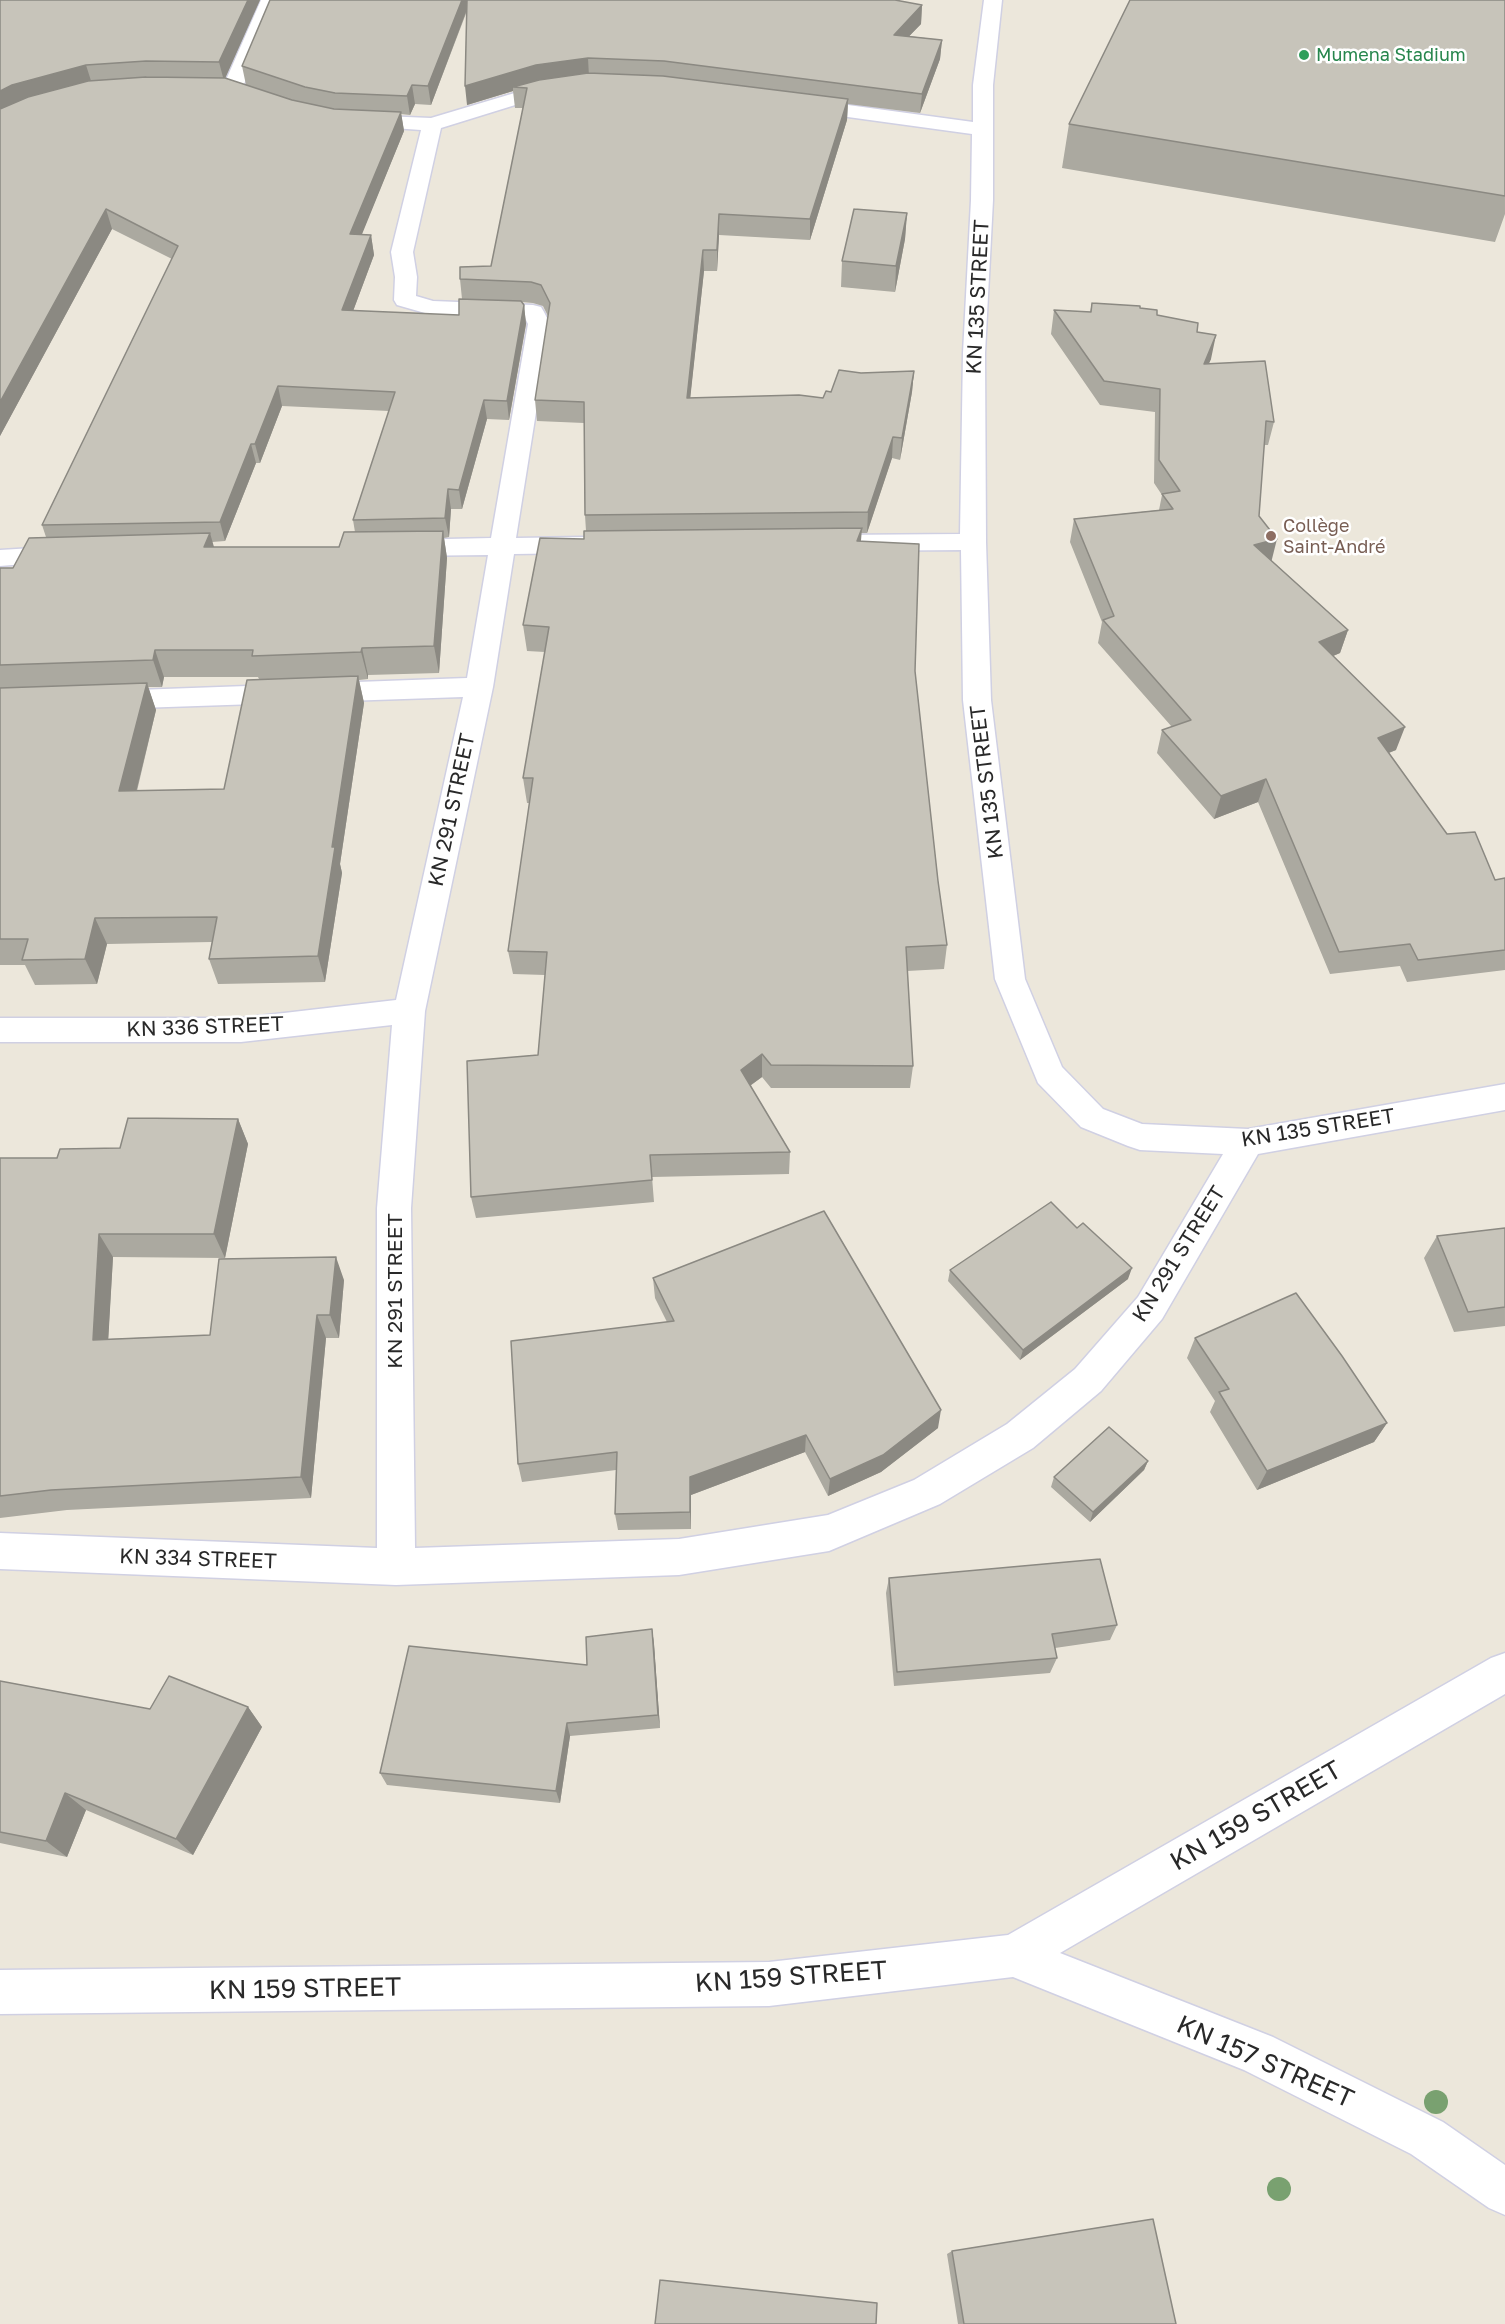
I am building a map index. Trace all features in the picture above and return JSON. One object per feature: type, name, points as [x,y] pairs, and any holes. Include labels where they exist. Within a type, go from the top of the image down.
[{"type":"street","points":[[232,89],[270,0]]},
{"type":"street","name":"KN 135 STREET","points":[[993,0],[983,85],[982,200],[974,353],[973,542],[977,700],[1010,979],[1048,1074],[1092,1118],[1140,1137],[1248,1142],[1505,1097]]},
{"type":"street","points":[[338,120],[432,124],[538,92],[579,87]]},
{"type":"street","points":[[209,89],[232,89],[252,96]]},
{"type":"street","points":[[783,102],[981,129]]},
{"type":"street","name":"KN 291 STREET","points":[[432,124],[402,252],[406,277],[405,300],[432,308],[533,312],[539,324],[479,687],[409,1011],[394,1208],[396,1567],[679,1557],[829,1533],[927,1492],[1020,1436],[1088,1380],[1150,1308],[1248,1142]]},
{"type":"street","points":[[809,543],[973,542]]},
{"type":"street","points":[[374,548],[609,545]]},
{"type":"street","points":[[0,558],[21,555],[91,553]]},
{"type":"street","points":[[84,701],[479,687]]},
{"type":"street","name":"KN 336 STREET","points":[[0,1030],[241,1030],[409,1011]]},
{"type":"street","name":"KN 334 STREET","points":[[0,1551],[396,1567]]},
{"type":"street","name":"KN 159 STREET","points":[[0,1992],[769,1984],[1013,1956],[1505,1672]]},
{"type":"street","name":"KN 157 STREET","points":[[1013,1956],[1257,2052],[1427,2138],[1505,2192]]},
{"type":"building","points":[[0,0],[248,0],[219,62],[146,61],[86,65],[12,85],[0,91]]},
{"type":"building","points":[[270,0],[462,0],[428,86],[412,85],[407,96],[335,93],[305,87],[242,66]]},
{"type":"building","points":[[467,0],[895,0],[922,5],[894,35],[942,40],[922,94],[664,61],[588,58],[536,65],[465,86]]},
{"type":"building","points":[[1130,0],[1505,0],[1505,196],[1069,124]]},
{"type":"building","points":[[588,73],[663,76],[848,99],[810,219],[719,214],[717,250],[703,250],[687,398],[799,395],[823,398],[826,391],[831,392],[839,370],[861,373],[914,371],[902,438],[893,437],[868,512],[585,515],[584,402],[535,400],[550,303],[541,285],[531,282],[460,279],[460,267],[491,266],[527,88],[513,87],[539,80]]},
{"type":"building","points":[[146,77],[225,78],[292,100],[334,109],[401,112],[350,234],[371,235],[342,310],[459,315],[459,299],[521,301],[524,305],[507,401],[484,400],[459,490],[448,489],[445,518],[353,520],[395,392],[278,386],[255,444],[251,444],[220,522],[42,525],[178,246],[106,209],[0,402],[0,109],[28,97],[88,81]]},
{"type":"building","points":[[854,209],[907,213],[896,266],[842,261]]},
{"type":"building","points":[[1092,303],[1140,306],[1140,308],[1157,310],[1157,315],[1198,323],[1197,332],[1216,335],[1204,364],[1265,361],[1274,422],[1266,421],[1259,516],[1277,539],[1254,545],[1348,630],[1319,642],[1405,727],[1378,738],[1447,834],[1475,832],[1495,880],[1505,878],[1505,950],[1418,960],[1410,944],[1339,952],[1266,779],[1221,796],[1162,730],[1191,720],[1103,620],[1114,616],[1074,519],[1173,509],[1162,494],[1180,491],[1159,460],[1160,389],[1104,381],[1054,310],[1091,312]]},
{"type":"building","points":[[862,528],[857,541],[919,544],[915,671],[947,945],[906,947],[913,1066],[771,1065],[762,1054],[741,1070],[790,1152],[650,1155],[652,1180],[471,1197],[467,1061],[538,1055],[547,952],[508,951],[533,778],[523,778],[549,627],[523,625],[540,538],[584,539],[584,531]]},
{"type":"building","points":[[443,531],[434,646],[362,648],[361,652],[252,656],[253,650],[155,650],[153,660],[0,665],[0,568],[13,568],[29,538],[210,533],[204,547],[339,547],[344,532]]},
{"type":"building","points":[[358,676],[318,956],[209,959],[217,917],[95,918],[85,959],[22,960],[28,939],[0,939],[0,688],[147,683],[119,791],[224,789],[247,680]]},
{"type":"building","points":[[128,1118],[238,1119],[214,1234],[99,1234],[93,1340],[210,1335],[219,1259],[336,1257],[330,1315],[317,1315],[301,1477],[51,1490],[0,1496],[0,1158],[57,1158],[60,1149],[120,1148]]},
{"type":"building","points":[[1051,1202],[1077,1228],[1083,1223],[1132,1268],[1023,1350],[950,1270]]},
{"type":"building","points":[[824,1211],[941,1410],[883,1455],[830,1479],[806,1435],[690,1477],[690,1512],[615,1514],[617,1452],[518,1464],[511,1341],[674,1321],[653,1278]]},
{"type":"building","points":[[1505,1228],[1505,1307],[1468,1312],[1437,1236]]},
{"type":"building","points":[[1296,1293],[1387,1423],[1267,1471],[1219,1392],[1229,1389],[1195,1338]]},
{"type":"building","points":[[1109,1427],[1148,1461],[1093,1512],[1054,1477]]},
{"type":"building","points":[[1100,1559],[1117,1625],[1052,1634],[1057,1658],[897,1672],[889,1578]]},
{"type":"building","points":[[652,1629],[658,1715],[567,1723],[556,1791],[380,1773],[409,1646],[587,1665],[586,1637]]},
{"type":"building","points":[[169,1676],[248,1707],[176,1839],[65,1793],[46,1841],[0,1832],[0,1681],[150,1709]]},
{"type":"building","points":[[1153,2219],[1176,2324],[964,2324],[952,2251]]},
{"type":"building","points":[[660,2280],[877,2303],[876,2324],[655,2324]]},
{"type":"place","name":"Mumena Stadium","points":[[1304,55]]},
{"type":"place","name":"Collège Saint-André","points":[[1271,536]]}]
